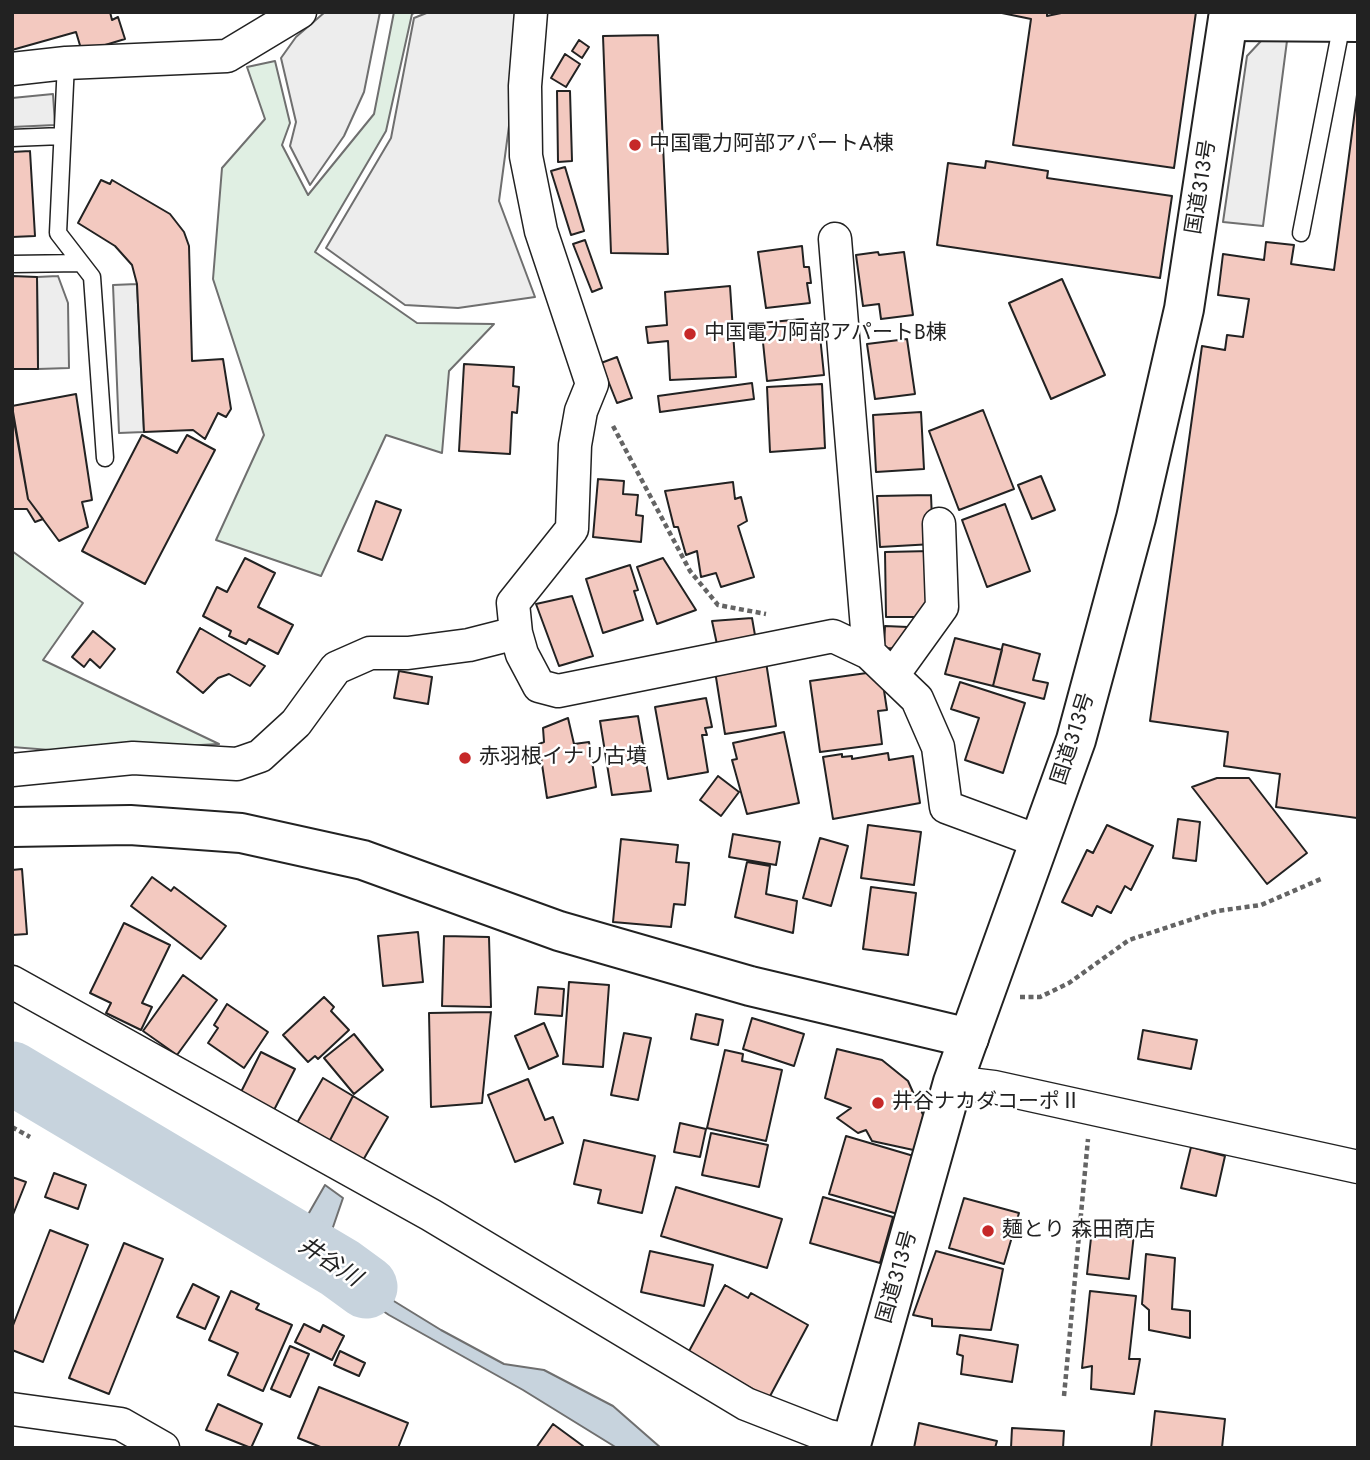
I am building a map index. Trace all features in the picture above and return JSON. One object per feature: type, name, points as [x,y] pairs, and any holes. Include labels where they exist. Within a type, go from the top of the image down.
[{"type":"main road","points":[[1228,16],[1350,22]]},
{"type":"main road","name":"国道313号","points":[[851,1445],[953,1082],[1076,740],[1136,518],[1184,309],[1228,16]]},
{"type":"main road","points":[[12,827],[130,825],[241,833],[363,860],[559,931],[750,986],[969,1038]]},
{"type":"street","points":[[12,69],[66,63],[228,57],[300,12]]},
{"type":"street","points":[[531,12],[533,18],[524,86],[526,156],[541,231],[592,384],[581,411],[575,445],[572,529],[513,603],[516,633],[522,654],[539,686],[558,691],[833,636],[869,653],[917,699],[938,747],[946,807],[1038,841]]},
{"type":"street","points":[[835,239],[869,653]]},
{"type":"street","points":[[893,676],[942,607],[939,524]]},
{"type":"street","points":[[12,770],[133,758],[237,764],[260,756],[296,723],[336,668],[370,653],[433,650],[469,645],[516,633]]},
{"type":"street","points":[[12,982],[431,1215],[746,1404],[851,1445]]},
{"type":"street","points":[[953,1082],[994,1087],[1358,1167]]},
{"type":"street","points":[[12,1409],[121,1424],[163,1448]]},
{"type":"lane","points":[[1301,233],[1350,22]]},
{"type":"lane","points":[[66,63],[58,233],[92,278],[105,458]]},
{"type":"lane","points":[[12,138],[62,136]]},
{"type":"lane","points":[[12,264],[81,263]]},
{"type":"path","points":[[592,384],[690,571],[718,605],[772,615]]},
{"type":"path","points":[[983,997],[1040,997],[1069,983],[1129,940],[1217,911],[1261,905],[1321,878]]},
{"type":"path","points":[[1064,1396],[1090,1110]]},
{"type":"path","points":[[12,1127],[30,1137]]},
{"type":"green space","points":[[394,12],[416,12],[412,14],[386,131],[315,252],[417,323],[494,324],[449,371],[442,453],[386,435],[321,576],[216,540],[264,435],[213,279],[222,168],[265,119],[247,67],[275,61],[290,123],[282,145],[308,195],[374,114]]},
{"type":"green space","points":[[12,551],[83,603],[43,660],[219,744],[75,752],[12,747]]},
{"type":"shaded area","points":[[325,12],[380,12],[364,92],[344,136],[310,185],[290,146],[296,122],[281,58],[296,37]]},
{"type":"shaded area","points":[[429,12],[520,12],[523,21],[499,201],[535,297],[458,308],[405,305],[326,248],[391,138],[414,18]]},
{"type":"shaded area","points":[[1279,33],[1288,33],[1263,226],[1223,222],[1247,56],[1261,41]]},
{"type":"shaded area","points":[[53,94],[55,125],[12,127],[12,98]]},
{"type":"shaded area","points":[[58,276],[68,303],[69,368],[38,369],[37,277]]},
{"type":"shaded area","points":[[137,284],[144,432],[119,433],[113,285]]},
{"type":"water","points":[[325,1185],[343,1198],[332,1230],[320,1247],[332,1250],[384,1295],[441,1330],[504,1364],[544,1370],[613,1406],[661,1448],[617,1448],[523,1390],[389,1315],[310,1262],[292,1271],[279,1265]]},
{"type":"building","points":[[12,12],[110,12],[112,20],[118,17],[125,39],[82,52],[76,32],[12,50]]},
{"type":"building","points":[[997,12],[1047,12],[1047,16],[1066,12],[1196,12],[1174,168],[1013,145],[1031,19]]},
{"type":"building","name":"中国電力阿部アパートA棟","points":[[658,35],[668,254],[611,253],[603,36]]},
{"type":"building","points":[[579,40],[589,47],[582,58],[572,51]]},
{"type":"building","points":[[565,54],[580,64],[566,87],[551,78]]},
{"type":"building","points":[[557,91],[570,91],[572,161],[558,162]]},
{"type":"building","points":[[1357,95],[1357,818],[1276,807],[1280,774],[1224,766],[1228,732],[1150,721],[1202,346],[1225,350],[1227,335],[1243,337],[1249,299],[1218,295],[1223,254],[1264,260],[1266,242],[1294,245],[1291,264],[1334,270]]},
{"type":"building","points":[[30,151],[35,236],[12,237],[12,152]]},
{"type":"building","points":[[986,161],[1048,171],[1047,178],[1172,196],[1160,278],[937,245],[948,163],[985,168]]},
{"type":"building","points":[[565,167],[584,231],[571,235],[551,171]]},
{"type":"building","points":[[101,180],[110,184],[112,180],[170,214],[184,232],[189,246],[192,361],[223,359],[231,409],[226,417],[218,413],[205,439],[193,430],[144,432],[137,284],[132,265],[115,246],[78,223]]},
{"type":"building","points":[[585,240],[602,288],[592,292],[573,244]]},
{"type":"building","points":[[802,246],[804,267],[809,267],[811,283],[807,283],[810,303],[766,308],[758,252]]},
{"type":"building","points":[[878,252],[879,255],[904,252],[913,315],[881,319],[879,304],[863,306],[856,255]]},
{"type":"building","points":[[12,276],[37,277],[38,369],[12,369]]},
{"type":"building","points":[[1062,279],[1105,375],[1051,399],[1009,303]]},
{"type":"building","name":"中国電力阿部アパートB棟","points":[[730,286],[736,377],[670,380],[668,341],[648,343],[646,327],[667,325],[665,292]]},
{"type":"building","points":[[803,319],[805,338],[820,336],[824,375],[767,381],[761,323]]},
{"type":"building","points":[[907,339],[915,394],[875,399],[867,344]]},
{"type":"building","points":[[617,357],[632,398],[617,403],[601,363]]},
{"type":"building","points":[[464,364],[514,367],[513,386],[519,387],[517,413],[512,412],[510,454],[459,451]]},
{"type":"building","points":[[752,383],[754,399],[660,412],[658,396]]},
{"type":"building","points":[[822,384],[825,448],[770,452],[767,387]]},
{"type":"building","points":[[76,394],[92,500],[82,502],[88,527],[59,541],[28,499],[12,406]]},
{"type":"building","points":[[12,410],[28,499],[43,519],[35,522],[27,509],[12,509]]},
{"type":"building","points":[[983,410],[1014,489],[959,510],[929,431]]},
{"type":"building","points":[[921,412],[924,469],[876,472],[873,415]]},
{"type":"building","points":[[142,435],[177,453],[187,435],[215,450],[145,584],[82,551]]},
{"type":"building","points":[[1041,476],[1055,510],[1032,519],[1018,485]]},
{"type":"building","points":[[598,479],[624,481],[623,494],[638,495],[636,515],[643,516],[641,542],[593,537]]},
{"type":"building","points":[[733,482],[735,499],[741,497],[747,521],[738,526],[754,577],[721,587],[716,573],[701,577],[697,551],[686,555],[678,527],[674,527],[665,491]]},
{"type":"building","points":[[931,495],[933,544],[880,547],[877,496]]},
{"type":"building","points":[[376,501],[401,510],[382,560],[358,551]]},
{"type":"building","points":[[1005,504],[1030,571],[987,587],[962,520]]},
{"type":"building","points":[[931,551],[932,617],[886,617],[885,552]]},
{"type":"building","points":[[245,558],[275,573],[258,607],[293,625],[278,654],[249,639],[246,644],[229,636],[231,631],[203,616],[217,587],[227,592]]},
{"type":"building","points":[[663,558],[696,610],[657,624],[637,567]]},
{"type":"building","points":[[630,565],[643,620],[603,633],[586,579]]},
{"type":"building","points":[[572,596],[593,656],[559,666],[536,604]]},
{"type":"building","points":[[752,618],[756,641],[718,649],[712,621]]},
{"type":"building","points":[[885,626],[908,627],[908,649],[884,648]]},
{"type":"building","points":[[200,628],[265,666],[250,686],[229,674],[218,678],[203,693],[177,672]]},
{"type":"building","points":[[93,631],[115,649],[100,668],[90,659],[84,667],[72,657]]},
{"type":"building","points":[[955,638],[1002,650],[993,686],[945,674]]},
{"type":"building","points":[[1003,644],[1040,654],[1033,680],[1048,683],[1044,699],[993,686]]},
{"type":"building","points":[[766,662],[776,726],[725,734],[715,671]]},
{"type":"building","points":[[399,671],[432,677],[428,704],[394,698]]},
{"type":"building","points":[[881,671],[887,710],[878,711],[882,744],[820,752],[810,681]]},
{"type":"building","points":[[960,682],[1025,703],[1003,773],[965,760],[979,718],[951,709]]},
{"type":"building","points":[[706,698],[712,727],[705,728],[707,735],[702,735],[708,772],[668,779],[655,707]]},
{"type":"building","points":[[638,716],[651,791],[612,795],[600,721]]},
{"type":"building","points":[[568,718],[574,744],[589,742],[596,787],[547,798],[539,744],[544,742],[543,728]]},
{"type":"building","points":[[784,732],[799,803],[747,814],[732,760],[737,759],[733,743]]},
{"type":"building","points":[[888,753],[889,760],[913,756],[920,803],[833,819],[823,757],[842,754],[842,757],[852,756],[852,759]]},
{"type":"building","points":[[718,776],[739,792],[721,816],[700,800]]},
{"type":"building","points":[[1217,778],[1249,778],[1307,853],[1267,884],[1192,787]]},
{"type":"building","points":[[1178,819],[1200,822],[1196,861],[1173,858]]},
{"type":"building","points":[[868,825],[921,832],[914,885],[861,878]]},
{"type":"building","points":[[1107,825],[1153,846],[1131,890],[1125,886],[1111,913],[1097,906],[1092,916],[1062,902],[1087,850],[1093,853]]},
{"type":"building","points":[[733,834],[780,842],[776,865],[729,857]]},
{"type":"building","points":[[820,838],[848,846],[831,906],[803,898]]},
{"type":"building","points":[[621,839],[678,845],[676,862],[689,863],[685,905],[674,904],[671,927],[613,922]]},
{"type":"building","points":[[747,862],[770,866],[766,894],[797,901],[793,933],[735,917]]},
{"type":"building","points":[[22,869],[27,934],[12,935],[12,870]]},
{"type":"building","points":[[152,877],[171,891],[174,887],[226,926],[201,959],[131,906]]},
{"type":"building","points":[[871,887],[916,893],[908,955],[863,949]]},
{"type":"building","points":[[124,923],[170,945],[142,1003],[152,1007],[141,1030],[106,1013],[111,1003],[90,993]]},
{"type":"building","points":[[418,932],[423,982],[383,986],[378,936]]},
{"type":"building","points":[[444,936],[489,937],[491,1007],[442,1006]]},
{"type":"building","points":[[183,975],[217,1000],[177,1055],[143,1031]]},
{"type":"building","points":[[569,982],[609,985],[603,1067],[563,1064]]},
{"type":"building","points":[[538,987],[564,989],[562,1016],[535,1014]]},
{"type":"building","points":[[324,997],[334,1007],[331,1011],[349,1030],[318,1059],[315,1056],[308,1062],[283,1035]]},
{"type":"building","points":[[227,1004],[268,1032],[244,1068],[208,1043],[218,1028],[214,1025]]},
{"type":"building","points":[[491,1012],[482,1103],[431,1107],[429,1013]]},
{"type":"building","points":[[696,1014],[723,1020],[718,1045],[691,1039]]},
{"type":"building","points":[[752,1018],[804,1034],[794,1066],[743,1049]]},
{"type":"building","points":[[544,1023],[558,1056],[529,1069],[515,1036]]},
{"type":"building","points":[[1143,1030],[1197,1040],[1191,1069],[1138,1059]]},
{"type":"building","points":[[624,1033],[651,1038],[638,1100],[611,1095]]},
{"type":"building","points":[[354,1034],[383,1070],[354,1094],[324,1058]]},
{"type":"building","name":"井谷ナカダコーポⅡ","points":[[837,1049],[882,1060],[908,1081],[924,1117],[918,1151],[872,1141],[866,1130],[858,1133],[837,1118],[851,1108],[825,1098]]},
{"type":"building","points":[[725,1050],[743,1054],[742,1061],[782,1070],[766,1141],[707,1128]]},
{"type":"building","points":[[261,1052],[295,1069],[273,1112],[239,1096]]},
{"type":"building","points":[[323,1078],[353,1096],[329,1142],[297,1123]]},
{"type":"building","points":[[528,1079],[545,1120],[553,1117],[563,1143],[515,1162],[488,1095]]},
{"type":"building","points":[[353,1096],[388,1117],[362,1162],[329,1142]]},
{"type":"building","points":[[680,1123],[706,1129],[700,1157],[674,1152]]},
{"type":"building","points":[[711,1133],[768,1145],[759,1187],[702,1175]]},
{"type":"building","points":[[846,1136],[917,1157],[901,1215],[829,1194]]},
{"type":"building","points":[[584,1140],[655,1156],[642,1213],[598,1203],[601,1190],[574,1184]]},
{"type":"building","points":[[1191,1147],[1225,1156],[1216,1196],[1181,1188]]},
{"type":"building","points":[[54,1173],[86,1185],[78,1209],[45,1197]]},
{"type":"building","points":[[12,1177],[26,1182],[12,1217]]},
{"type":"building","points":[[676,1187],[782,1219],[767,1268],[661,1236]]},
{"type":"building","points":[[823,1197],[893,1217],[880,1263],[810,1243]]},
{"type":"building","points":[[964,1198],[1019,1213],[1004,1264],[949,1248]]},
{"type":"building","points":[[1092,1229],[1134,1234],[1129,1279],[1087,1274]]},
{"type":"building","points":[[50,1230],[88,1245],[43,1362],[12,1350],[12,1328]]},
{"type":"building","points":[[124,1243],[163,1259],[109,1394],[69,1378]]},
{"type":"building","points":[[650,1251],[713,1265],[704,1306],[641,1292]]},
{"type":"building","points":[[936,1251],[1003,1269],[991,1330],[932,1326],[932,1319],[913,1315]]},
{"type":"building","points":[[1146,1254],[1175,1258],[1172,1309],[1190,1311],[1190,1338],[1149,1330],[1149,1310],[1142,1304]]},
{"type":"building","points":[[193,1284],[219,1297],[205,1329],[177,1317]]},
{"type":"building","points":[[725,1285],[748,1298],[751,1293],[808,1325],[769,1398],[688,1353]]},
{"type":"building","points":[[231,1291],[259,1304],[256,1309],[292,1325],[263,1391],[228,1375],[238,1353],[209,1340]]},
{"type":"building","points":[[1090,1291],[1136,1296],[1129,1359],[1140,1359],[1134,1394],[1091,1389],[1092,1366],[1082,1368]]},
{"type":"building","points":[[304,1324],[320,1332],[323,1325],[344,1336],[332,1360],[295,1342]]},
{"type":"building","points":[[960,1335],[1018,1345],[1012,1382],[961,1374],[963,1356],[957,1354]]},
{"type":"building","points":[[290,1346],[309,1354],[290,1397],[271,1389]]},
{"type":"building","points":[[340,1351],[365,1363],[359,1376],[334,1365]]},
{"type":"building","points":[[319,1387],[408,1423],[398,1448],[323,1448],[298,1438]]},
{"type":"building","points":[[218,1404],[262,1424],[251,1448],[206,1430]]},
{"type":"building","points":[[1155,1411],[1225,1419],[1222,1448],[1151,1448]]},
{"type":"building","points":[[919,1423],[997,1441],[995,1448],[914,1448]]},
{"type":"building","points":[[553,1424],[583,1446],[582,1448],[536,1448]]},
{"type":"building","points":[[1012,1428],[1064,1431],[1063,1448],[1011,1448]]},
{"type":"waterway","name":"井谷川","points":[[12,1073],[340,1268],[366,1287]]},
{"type":"place","name":"中国電力阿部アパートA棟","points":[[635,145]]},
{"type":"place","name":"中国電力阿部アパートB棟","points":[[690,334]]},
{"type":"place","name":"赤羽根イナリ古墳","points":[[465,758]]},
{"type":"place","name":"井谷ナカダコーポⅡ","points":[[878,1103]]},
{"type":"place","name":"麺とり 森田商店","points":[[988,1231]]}]
